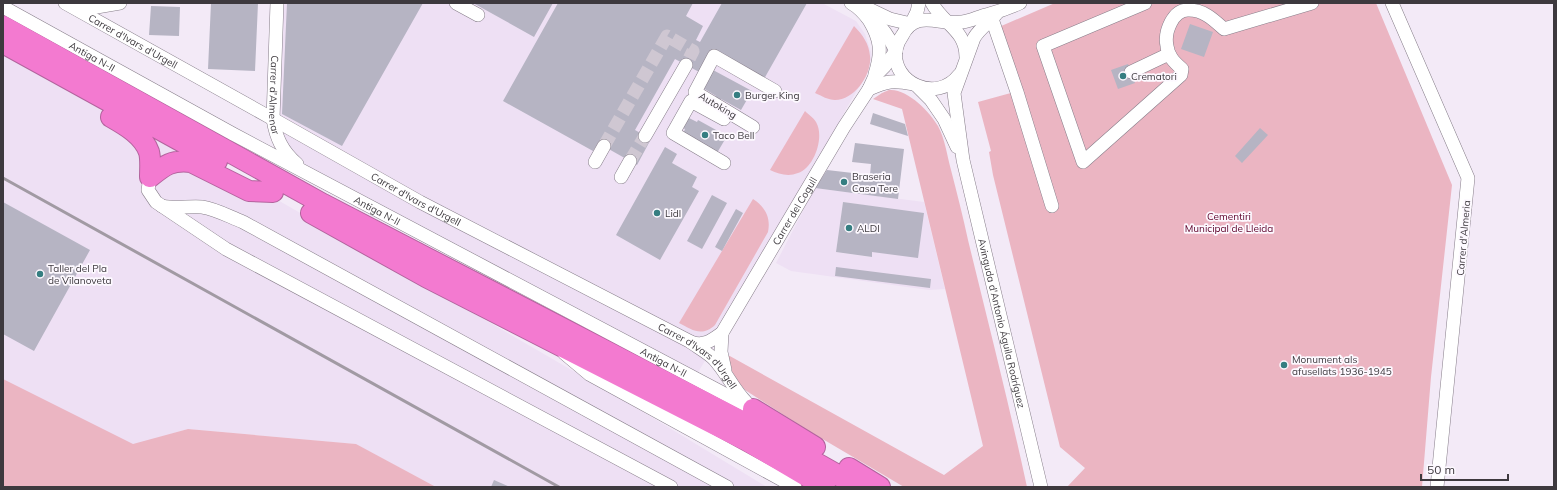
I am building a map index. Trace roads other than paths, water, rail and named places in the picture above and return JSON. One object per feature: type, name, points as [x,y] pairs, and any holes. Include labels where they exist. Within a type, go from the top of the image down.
[{"type":"highway","points":[[3,26],[323,204],[749,425],[859,487]]},
{"type":"highway","points":[[3,43],[426,277],[745,440],[826,487]]},
{"type":"highway","points":[[60,75],[84,101],[129,127],[137,135],[149,153],[150,177]]},
{"type":"highway","points":[[150,177],[166,165],[181,161],[191,162],[249,190],[273,192]]},
{"type":"highway","points":[[753,409],[880,487]]},
{"type":"street","name":"Carrer d'Ivars d'Urgell","points":[[65,3],[420,202],[689,341],[714,359],[727,376],[734,389],[753,409]]},
{"type":"street","points":[[79,10],[120,3]]},
{"type":"street","name":"Carrer d'Almenar","points":[[277,3],[275,131],[279,143],[286,153],[308,174]]},
{"type":"street","points":[[456,3],[478,16]]},
{"type":"street","points":[[896,51],[897,44],[918,12],[919,3]]},
{"type":"street","name":"Avinguda d'Antonio Águila Rodríguez","points":[[932,3],[937,12],[959,33],[966,50],[964,66],[954,93],[963,160],[1041,487]]},
{"type":"street","points":[[869,89],[895,80],[928,89],[943,87],[955,80],[964,66],[978,31],[994,16],[1020,3]]},
{"type":"street","points":[[1145,3],[1043,46],[1083,162],[1182,75],[1182,69],[1174,62],[1167,45],[1168,30],[1175,18],[1185,7],[1202,12],[1212,18],[1224,29],[1312,3]]},
{"type":"street","name":"Carrer d'Almeria","points":[[1392,3],[1468,178],[1437,487]]},
{"type":"street","points":[[863,6],[886,17],[911,24],[917,21],[930,20],[960,23],[972,21],[988,14],[994,16]]},
{"type":"street","points":[[863,6],[876,32],[880,45],[879,62],[875,76]]},
{"type":"street","name":"Avinguda d'Antonio Águila Rodríguez","points":[[863,6],[889,37],[896,51],[896,60],[905,77],[916,85],[930,100],[944,119],[963,160]]},
{"type":"street","name":"Antiga N-II","points":[[3,7],[308,174],[753,409]]},
{"type":"street","points":[[994,16],[1052,206]]},
{"type":"street","name":"Carrer del Cogull","points":[[722,333],[801,207],[844,127],[869,89],[875,76],[896,51]]},
{"type":"street","points":[[1131,72],[1170,54]]},
{"type":"street","name":"Autoking","points":[[724,163],[673,133],[691,100],[748,128],[695,92],[714,56],[775,90]]},
{"type":"street","points":[[645,136],[686,65]]},
{"type":"street","points":[[595,162],[604,146]]},
{"type":"street","points":[[622,177],[630,161]]},
{"type":"street","points":[[150,177],[148,190],[156,202],[226,249],[671,487]]},
{"type":"street","points":[[162,206],[174,208],[207,208],[243,222],[727,487]]},
{"type":"street","points":[[689,341],[704,344],[722,333]]},
{"type":"street","points":[[722,333],[721,352],[727,376]]},
{"type":"street","points":[[547,339],[576,365],[589,374],[795,487]]},
{"type":"tunnel","points":[[604,146],[667,36],[693,51],[686,65]]},
{"type":"tunnel","points":[[630,161],[645,136]]},
{"type":"railway","points":[[3,178],[559,487]]},
{"type":"place","name":"Crematori","points":[[1123,76]]},
{"type":"place","name":"Burger King","points":[[737,95]]},
{"type":"place","name":"Taco Bell","points":[[705,135]]},
{"type":"place","name":"Braseria Casa Tere","points":[[844,182]]},
{"type":"place","name":"Lidl","points":[[657,213]]},
{"type":"place","name":"ALDI","points":[[849,228]]},
{"type":"place","name":"Taller del Pla de Vilanoveta","points":[[40,274]]},
{"type":"place","name":"Monument als afusellats 1936-1945","points":[[1284,365]]},
{"type":"park label","name":"Cementiri Municipal de Lleida","points":[[1229,222]]}]
